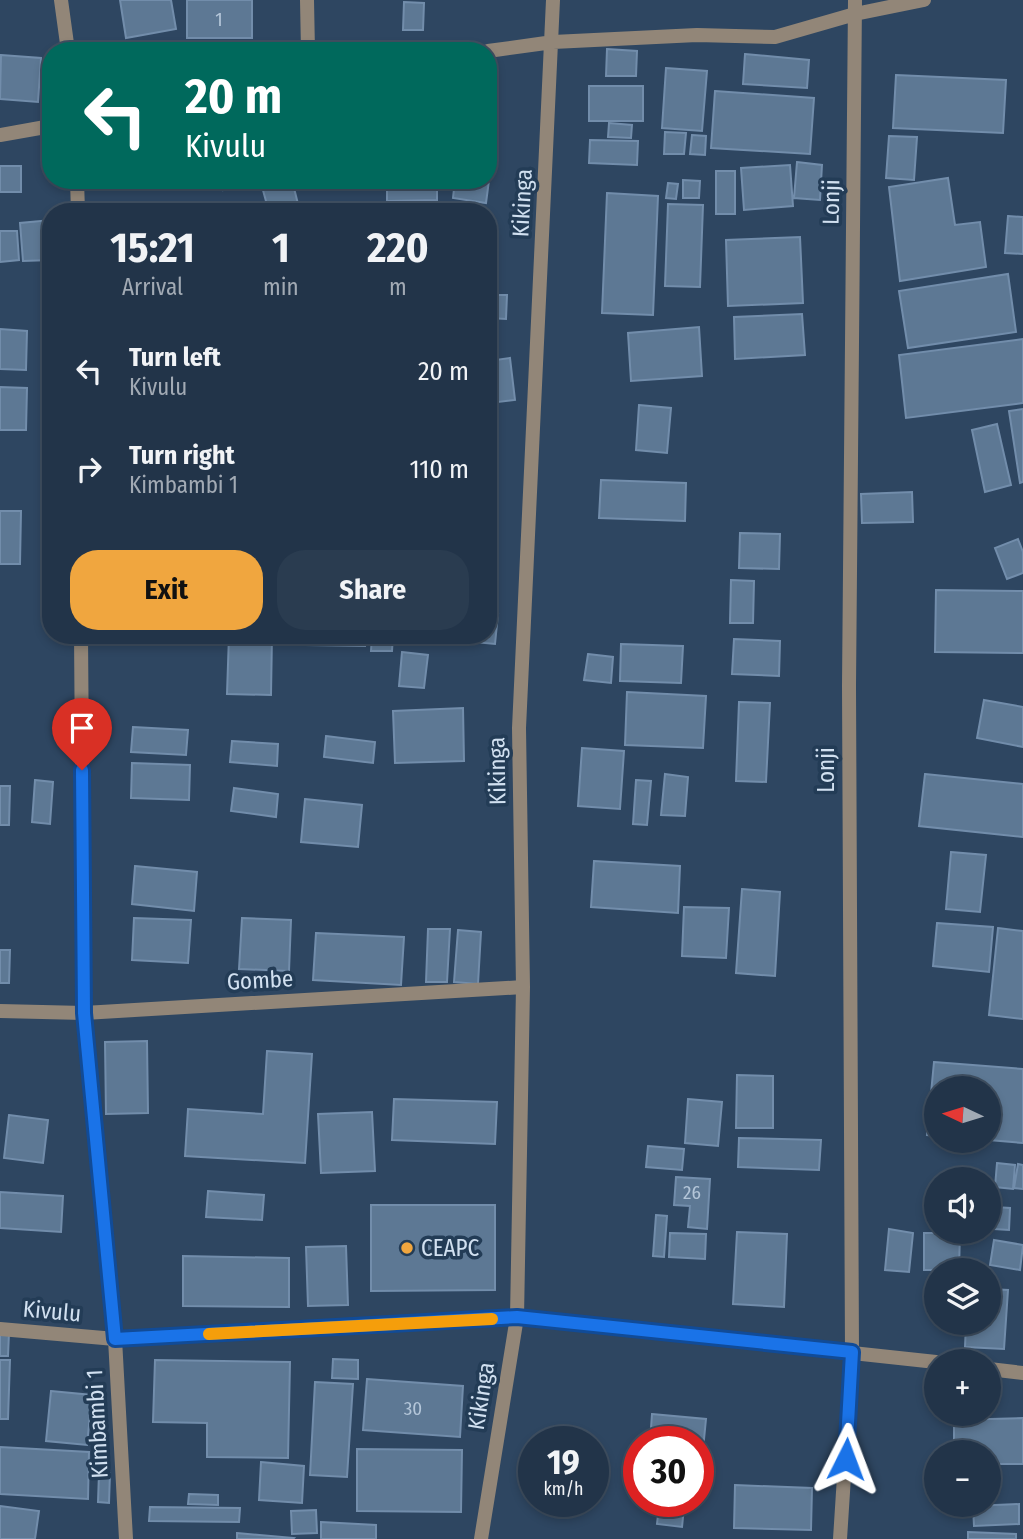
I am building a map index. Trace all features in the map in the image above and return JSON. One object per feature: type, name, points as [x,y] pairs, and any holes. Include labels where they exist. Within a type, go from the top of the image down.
[{"type":"street","points":[[61,0],[67,42]]},
{"type":"street","points":[[307,0],[308,42]]},
{"type":"street","name":"Kikinga","points":[[481,1539],[517,1317],[523,987],[519,728],[553,0]]},
{"type":"street","points":[[497,50],[553,42],[697,36],[775,37],[855,7],[924,0]]},
{"type":"street","name":"Lonji","points":[[841,1539],[852,1352],[849,686],[855,7]]},
{"type":"street","points":[[0,135],[42,128]]},
{"type":"street","name":"Kimbambi 1","points":[[81,644],[84,1013],[115,1339],[126,1539]]},
{"type":"street","name":"Gombe","points":[[0,1011],[84,1013],[523,987]]},
{"type":"street","name":"Kivulu","points":[[0,1329],[115,1339],[517,1317],[924,1361]]},
{"type":"street","points":[[1001,1370],[1023,1373]]},
{"type":"building","points":[[120,0],[171,0],[176,29],[126,38]]},
{"type":"building","points":[[187,0],[252,0],[252,38],[187,38]]},
{"type":"building","points":[[404,2],[424,3],[423,30],[403,30]]},
{"type":"building","points":[[607,49],[637,51],[636,76],[606,76]]},
{"type":"building","points":[[745,54],[809,60],[807,88],[743,84]]},
{"type":"building","points":[[1,55],[41,58],[38,102],[0,99]]},
{"type":"building","points":[[666,68],[707,71],[702,131],[662,128]]},
{"type":"building","points":[[896,75],[1006,80],[1003,133],[893,128]]},
{"type":"building","points":[[589,86],[643,86],[643,121],[589,121]]},
{"type":"building","points":[[715,91],[814,98],[810,154],[711,148]]},
{"type":"building","points":[[609,123],[632,125],[631,138],[608,137]]},
{"type":"building","points":[[665,132],[686,133],[684,154],[664,154]]},
{"type":"building","points":[[692,135],[706,136],[705,155],[690,154]]},
{"type":"building","points":[[889,136],[917,137],[914,180],[886,178]]},
{"type":"building","points":[[590,140],[638,141],[637,165],[589,163]]},
{"type":"building","points":[[797,162],[822,165],[820,200],[794,198]]},
{"type":"building","points":[[790,165],[793,206],[744,210],[741,168]]},
{"type":"building","points":[[0,166],[21,166],[21,192],[0,192]]},
{"type":"building","points":[[716,171],[735,171],[735,214],[716,214]]},
{"type":"building","points":[[948,178],[955,225],[980,222],[986,267],[900,281],[889,187]]},
{"type":"building","points":[[683,180],[700,181],[699,198],[683,198]]},
{"type":"building","points":[[668,183],[678,184],[676,199],[666,198]]},
{"type":"building","points":[[263,189],[294,189],[298,203],[267,203]]},
{"type":"building","points":[[387,189],[437,189],[437,200],[387,201]]},
{"type":"building","points":[[454,189],[488,189],[486,203],[453,198]]},
{"type":"building","points":[[607,193],[658,196],[653,315],[602,313]]},
{"type":"building","points":[[668,204],[703,205],[700,287],[665,286]]},
{"type":"building","points":[[1008,216],[1023,217],[1023,254],[1005,253]]},
{"type":"building","points":[[42,221],[42,260],[23,261],[20,223]]},
{"type":"building","points":[[0,231],[17,231],[19,260],[0,262]]},
{"type":"building","points":[[800,237],[803,303],[728,306],[726,240]]},
{"type":"building","points":[[1008,274],[1016,332],[908,348],[899,291]]},
{"type":"building","points":[[497,295],[507,295],[506,319],[497,318]]},
{"type":"building","points":[[802,314],[805,355],[735,359],[734,317]]},
{"type":"building","points":[[699,327],[702,376],[631,381],[628,333]]},
{"type":"building","points":[[0,329],[27,331],[26,370],[0,369]]},
{"type":"building","points":[[1023,339],[1023,403],[906,418],[899,355]]},
{"type":"building","points":[[510,358],[515,400],[497,402],[497,360]]},
{"type":"building","points":[[0,387],[27,388],[26,430],[0,430]]},
{"type":"building","points":[[639,405],[671,408],[667,453],[636,450]]},
{"type":"building","points":[[1023,409],[1023,482],[1020,483],[1009,411]]},
{"type":"building","points":[[997,424],[1011,485],[985,492],[972,430]]},
{"type":"building","points":[[601,480],[686,483],[685,521],[599,518]]},
{"type":"building","points":[[912,492],[913,522],[862,523],[861,494]]},
{"type":"building","points":[[0,511],[21,511],[20,564],[0,564]]},
{"type":"building","points":[[740,533],[780,534],[779,569],[739,568]]},
{"type":"building","points":[[1018,539],[1023,552],[1023,573],[1007,579],[995,548]]},
{"type":"building","points":[[731,580],[754,581],[753,623],[730,623]]},
{"type":"building","points":[[936,590],[1023,591],[1023,653],[935,652]]},
{"type":"building","points":[[734,639],[780,641],[779,676],[732,674]]},
{"type":"building","points":[[229,644],[272,644],[271,695],[227,694]]},
{"type":"building","points":[[365,644],[365,646],[306,645]]},
{"type":"building","points":[[371,644],[392,644],[392,651],[371,651]]},
{"type":"building","points":[[621,644],[683,646],[681,683],[620,681]]},
{"type":"building","points":[[402,652],[428,655],[424,688],[399,686]]},
{"type":"building","points":[[588,654],[613,657],[611,683],[584,680]]},
{"type":"building","points":[[627,692],[706,696],[703,748],[625,745]]},
{"type":"building","points":[[984,700],[1023,707],[1023,747],[977,738]]},
{"type":"building","points":[[739,702],[770,703],[766,782],[736,781]]},
{"type":"building","points":[[463,708],[464,761],[395,763],[393,711]]},
{"type":"building","points":[[133,727],[188,730],[186,755],[131,752]]},
{"type":"building","points":[[326,736],[375,742],[373,763],[324,757]]},
{"type":"building","points":[[232,741],[278,744],[277,766],[230,762]]},
{"type":"building","points":[[582,748],[624,751],[620,809],[578,806]]},
{"type":"building","points":[[132,763],[190,765],[189,800],[131,798]]},
{"type":"building","points":[[665,774],[688,777],[685,816],[661,815]]},
{"type":"building","points":[[925,774],[1023,784],[1023,837],[919,826]]},
{"type":"building","points":[[35,780],[53,782],[50,824],[32,822]]},
{"type":"building","points":[[636,780],[651,781],[647,825],[633,824]]},
{"type":"building","points":[[0,786],[10,786],[9,825],[0,825]]},
{"type":"building","points":[[234,788],[278,794],[276,817],[231,811]]},
{"type":"building","points":[[305,799],[362,805],[358,847],[301,842]]},
{"type":"building","points":[[951,852],[986,855],[980,912],[946,909]]},
{"type":"building","points":[[594,861],[680,866],[678,913],[591,907]]},
{"type":"building","points":[[135,866],[197,872],[194,911],[132,904]]},
{"type":"building","points":[[742,889],[780,892],[775,976],[736,973]]},
{"type":"building","points":[[684,907],[729,908],[726,958],[682,956]]},
{"type":"building","points":[[134,918],[191,920],[188,963],[132,960]]},
{"type":"building","points":[[242,918],[291,920],[289,971],[239,969]]},
{"type":"building","points":[[937,923],[993,927],[989,972],[933,966]]},
{"type":"building","points":[[998,928],[1023,931],[1023,1019],[989,1015]]},
{"type":"building","points":[[428,929],[450,929],[447,982],[426,982]]},
{"type":"building","points":[[458,930],[481,932],[478,984],[454,982]]},
{"type":"building","points":[[316,933],[404,937],[401,985],[313,980]]},
{"type":"building","points":[[0,950],[10,950],[9,983],[0,983]]},
{"type":"building","points":[[147,1041],[148,1113],[106,1114],[105,1042]]},
{"type":"building","points":[[267,1051],[312,1054],[305,1163],[185,1156],[188,1109],[263,1114]]},
{"type":"building","points":[[934,1062],[1023,1069],[1023,1143],[1001,1141],[1001,1076],[933,1076]]},
{"type":"building","points":[[737,1075],[773,1076],[773,1128],[736,1128]]},
{"type":"building","points":[[394,1099],[497,1102],[495,1144],[392,1140]]},
{"type":"building","points":[[688,1099],[722,1102],[718,1146],[685,1143]]},
{"type":"building","points":[[372,1112],[375,1171],[321,1173],[318,1114]]},
{"type":"building","points":[[9,1115],[48,1120],[43,1163],[4,1158]]},
{"type":"building","points":[[739,1138],[821,1140],[819,1170],[738,1167]]},
{"type":"building","points":[[648,1146],[684,1149],[682,1170],[646,1167]]},
{"type":"building","points":[[997,1163],[1015,1165],[1013,1189],[1001,1188],[1001,1167],[997,1167]]},
{"type":"building","points":[[1018,1164],[1023,1165],[1023,1189],[1014,1188]]},
{"type":"building","points":[[676,1177],[710,1179],[707,1229],[688,1227],[690,1206],[674,1205]]},
{"type":"building","points":[[208,1191],[264,1195],[262,1220],[206,1217]]},
{"type":"building","points":[[0,1192],[63,1196],[61,1232],[0,1228]]},
{"type":"building","points":[[371,1205],[495,1205],[495,1290],[371,1291]]},
{"type":"building","points":[[1001,1207],[1010,1208],[1009,1230],[1001,1229]]},
{"type":"building","points":[[656,1215],[667,1216],[664,1257],[653,1256]]},
{"type":"building","points":[[889,1229],[913,1233],[909,1272],[885,1270]]},
{"type":"building","points":[[737,1232],[787,1234],[784,1307],[733,1304]]},
{"type":"building","points":[[670,1233],[706,1234],[705,1259],[669,1257]]},
{"type":"building","points":[[1001,1241],[1023,1245],[1020,1270],[1001,1267],[1001,1258],[991,1258],[993,1244],[1001,1244]]},
{"type":"building","points":[[924,1244],[960,1244],[959,1258],[924,1258]]},
{"type":"building","points":[[346,1246],[348,1305],[308,1306],[306,1247]]},
{"type":"building","points":[[183,1256],[289,1258],[289,1307],[183,1306]]},
{"type":"building","points":[[1001,1290],[1008,1290],[1004,1349],[965,1347],[966,1335],[1001,1335]]},
{"type":"building","points":[[0,1332],[9,1333],[8,1356],[0,1356]]},
{"type":"building","points":[[333,1359],[358,1360],[358,1379],[332,1378]]},
{"type":"building","points":[[0,1360],[10,1360],[8,1419],[0,1419]]},
{"type":"building","points":[[155,1360],[290,1362],[288,1458],[207,1457],[207,1423],[153,1422]]},
{"type":"building","points":[[367,1379],[463,1386],[460,1437],[363,1430]]},
{"type":"building","points":[[315,1382],[353,1384],[347,1477],[310,1475]]},
{"type":"building","points":[[51,1391],[92,1395],[87,1445],[46,1441]]},
{"type":"building","points":[[652,1414],[706,1419],[705,1426],[651,1426]]},
{"type":"building","points":[[1023,1418],[1023,1464],[1001,1464],[1001,1440],[954,1440],[954,1426],[1001,1426],[1001,1419]]},
{"type":"building","points":[[0,1447],[89,1452],[88,1499],[0,1494]]},
{"type":"building","points":[[357,1449],[462,1450],[461,1512],[357,1511]]},
{"type":"building","points":[[261,1462],[304,1466],[302,1503],[259,1500]]},
{"type":"building","points":[[99,1473],[110,1473],[109,1503],[98,1502]]},
{"type":"building","points":[[735,1485],[812,1488],[811,1530],[734,1528]]},
{"type":"building","points":[[189,1494],[218,1495],[218,1505],[188,1504]]},
{"type":"building","points":[[1019,1504],[1019,1524],[974,1526],[974,1517],[1001,1517],[1001,1505]]},
{"type":"building","points":[[0,1506],[39,1511],[35,1539],[0,1539]]},
{"type":"building","points":[[150,1507],[240,1508],[239,1522],[149,1521]]},
{"type":"building","points":[[316,1510],[317,1533],[292,1534],[291,1511]]},
{"type":"building","points":[[658,1517],[683,1517],[682,1527],[657,1524]]},
{"type":"building","points":[[321,1522],[376,1525],[376,1539],[321,1539]]},
{"type":"building","points":[[968,1532],[1016,1534],[1016,1539],[968,1539]]},
{"type":"building","points":[[237,1533],[294,1538],[237,1539]]},
{"type":"slow traffic","points":[[209,1334],[492,1319]]},
{"type":"place","name":"CEAPC","points":[[407,1248]]},
{"type":"route","points":[[82,770],[84,1013],[115,1339],[517,1317],[852,1352],[846,1459]]}]
